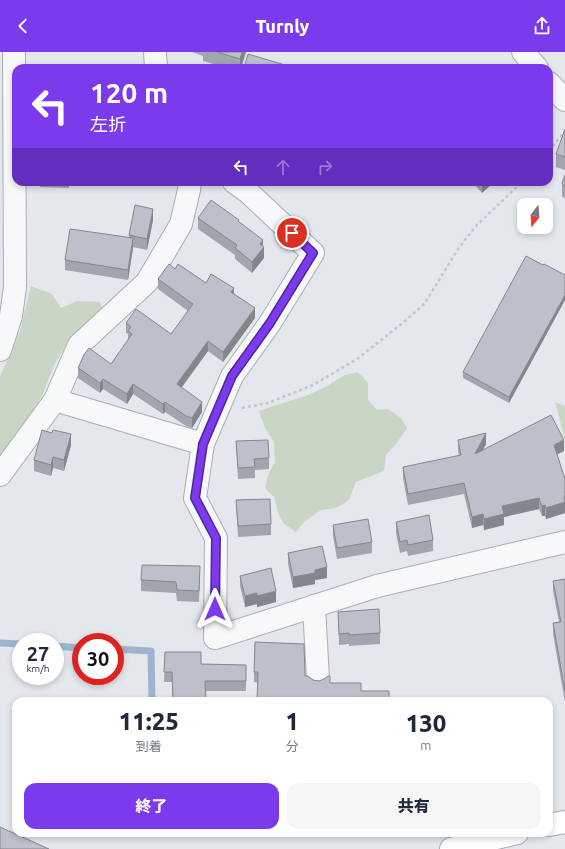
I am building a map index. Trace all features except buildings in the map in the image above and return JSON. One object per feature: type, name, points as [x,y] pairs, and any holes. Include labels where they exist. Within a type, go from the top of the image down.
[{"type":"main road","points":[[553,824],[565,822]]},
{"type":"main road","points":[[451,849],[500,837]]},
{"type":"street","points":[[13,64],[14,52]]},
{"type":"street","points":[[155,52],[156,64]]},
{"type":"street","points":[[523,52],[534,64]]},
{"type":"street","points":[[553,87],[565,100]]},
{"type":"street","points":[[0,350],[11,316],[15,287],[7,186],[12,90]]},
{"type":"street","points":[[0,475],[54,400],[79,345],[147,282],[181,224],[190,186]]},
{"type":"street","points":[[240,186],[250,193],[313,253],[270,323],[232,376],[203,444],[195,498],[216,538],[215,638],[376,586],[565,542]]},
{"type":"street","points":[[54,400],[203,444]]},
{"type":"street","points":[[314,606],[318,679]]},
{"type":"path","points":[[553,146],[565,131]]},
{"type":"path","points":[[216,413],[268,403],[313,385],[357,359],[404,322],[425,303],[458,249],[477,225],[518,186]]},
{"type":"green space","points":[[31,286],[52,294],[61,308],[77,301],[100,302],[104,315],[74,333],[55,363],[42,396],[0,460],[0,377],[20,331]]},
{"type":"green space","points":[[358,372],[368,383],[368,400],[377,410],[388,409],[401,418],[407,428],[386,455],[384,471],[356,482],[349,500],[336,508],[321,510],[304,522],[296,532],[284,524],[279,515],[274,497],[265,488],[268,475],[275,462],[274,442],[265,428],[259,411],[308,395],[345,375]]},
{"type":"green space","points":[[555,402],[565,406],[565,439]]},
{"type":"waterway","points":[[0,643],[12,644]]},
{"type":"waterway","points":[[64,647],[72,647]]},
{"type":"waterway","points":[[124,650],[151,651],[152,697]]},
{"type":"route","points":[[215,609],[216,538],[195,498],[203,444],[232,376],[270,323],[313,253],[292,233]]}]
